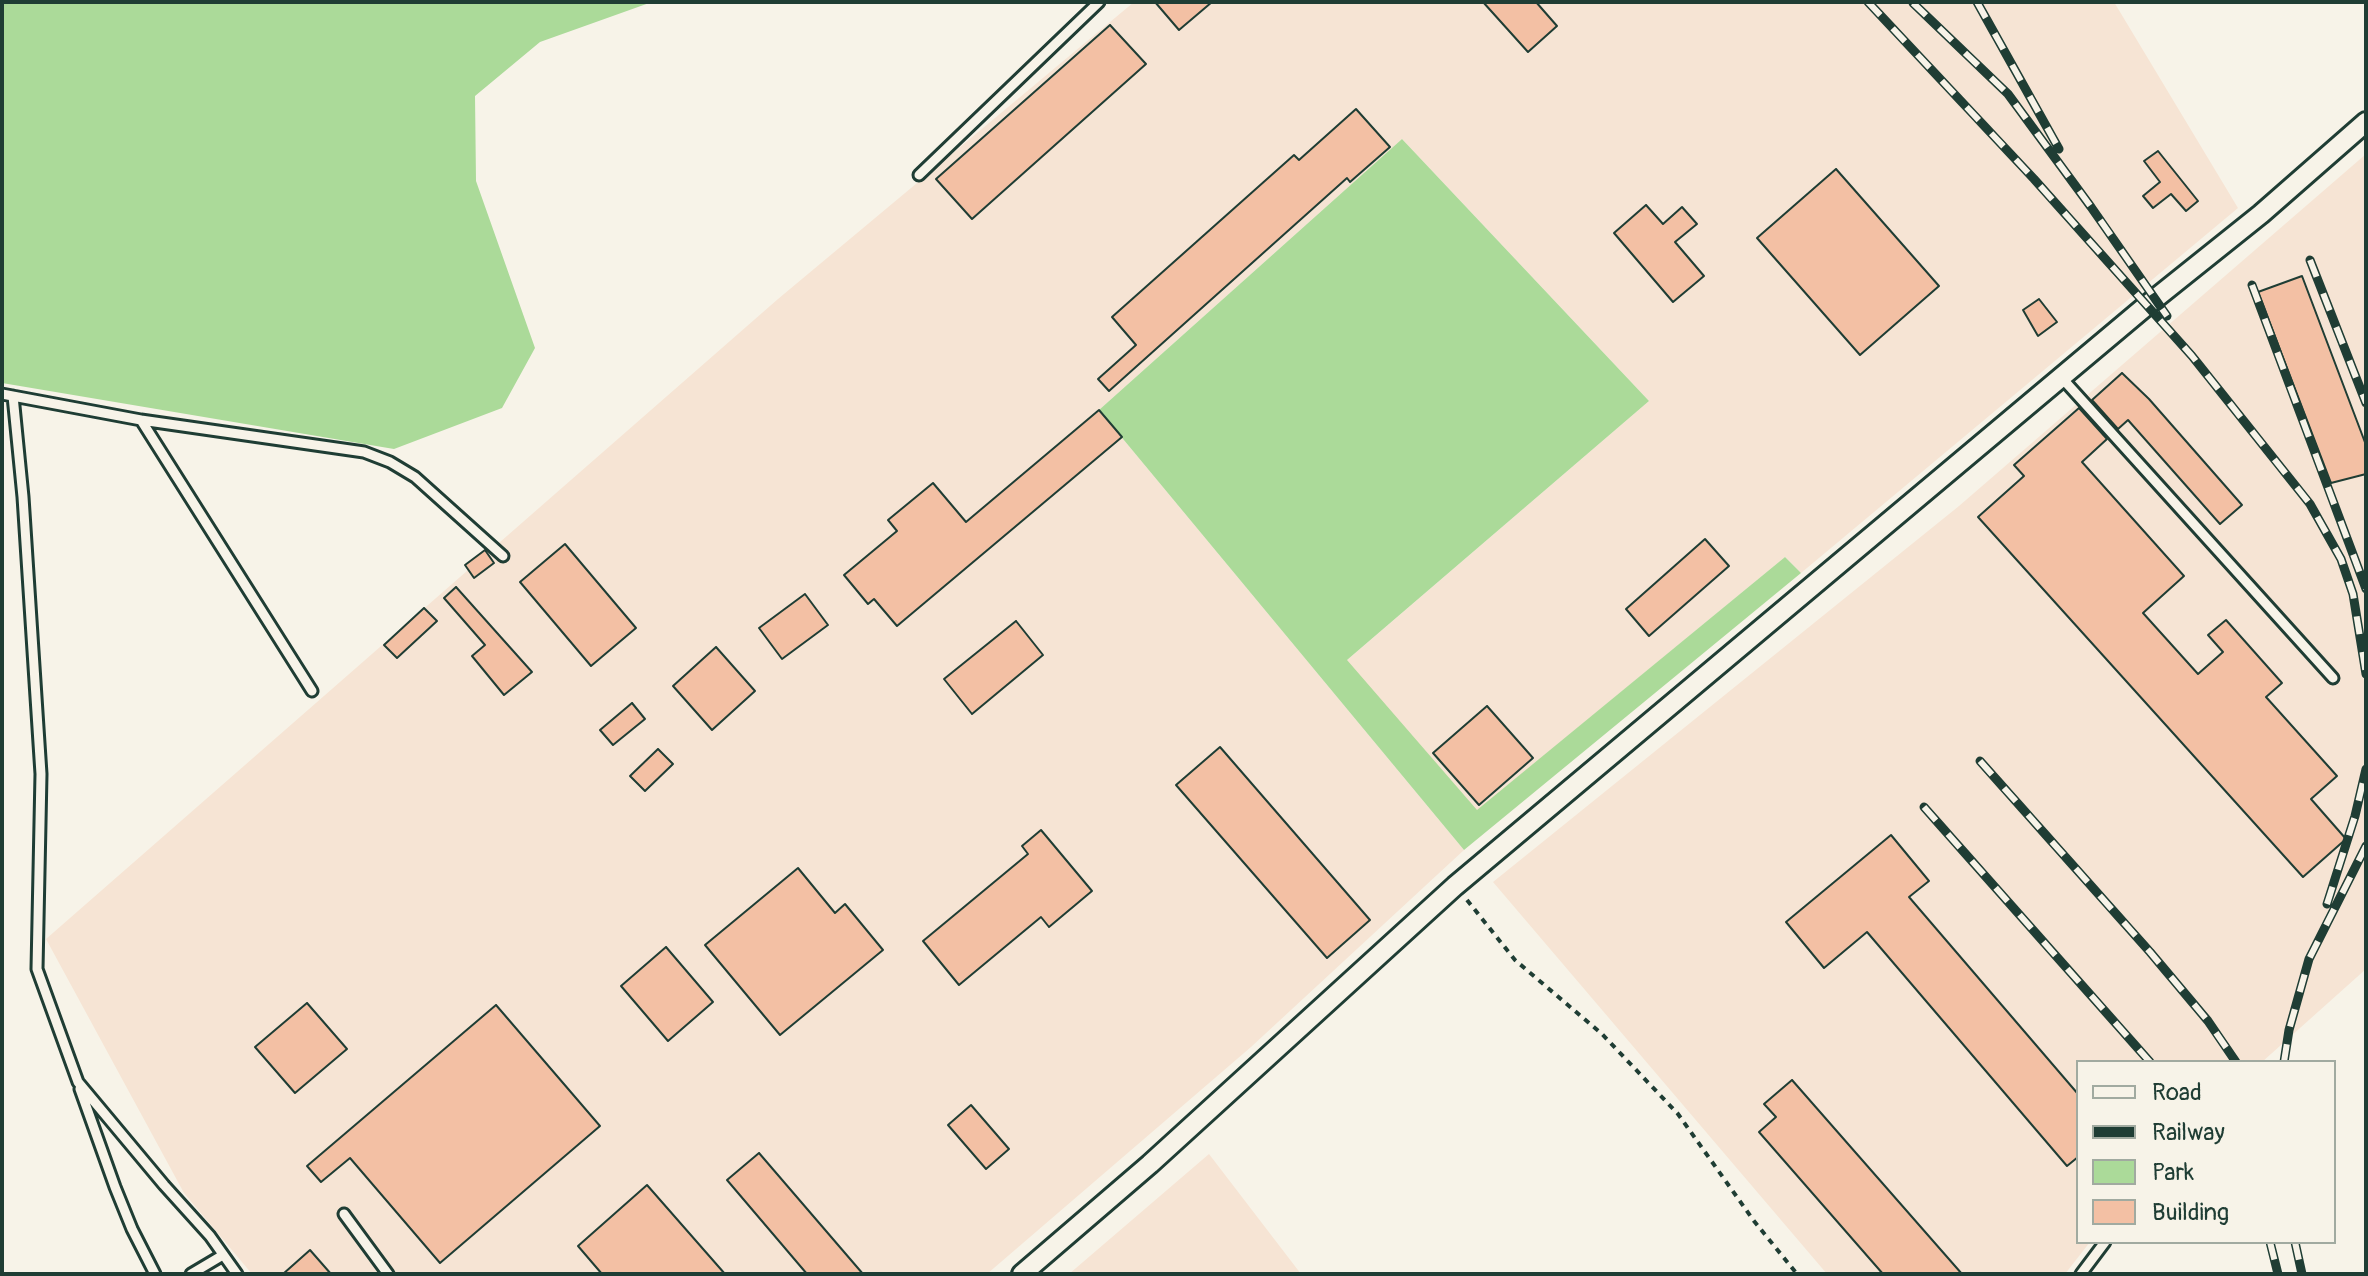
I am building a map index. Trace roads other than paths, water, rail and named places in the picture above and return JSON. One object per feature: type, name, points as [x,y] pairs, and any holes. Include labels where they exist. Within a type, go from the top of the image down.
[{"type":"street","points":[[1022,1274],[1150,1164],[1455,886],[2061,377],[2261,214],[2366,122]]},
{"type":"lane","points":[[919,175],[1099,2]]},
{"type":"lane","points":[[2061,377],[2333,678]]},
{"type":"lane","points":[[155,1274],[120,1201],[37,969],[41,774],[23,497],[7,395],[141,420],[364,452],[390,462],[415,477],[503,556]]},
{"type":"lane","points":[[141,420],[312,691]]},
{"type":"lane","points":[[78,1082],[237,1274]]},
{"type":"lane","points":[[344,1214],[388,1274]]},
{"type":"lane","points":[[2081,1274],[2104,1244]]},
{"type":"lane","points":[[191,1274],[223,1255]]},
{"type":"railway","points":[[1868,2],[2034,179],[2192,356],[2310,504],[2341,559],[2353,594],[2366,674]]},
{"type":"railway","points":[[1977,2],[2059,149]]},
{"type":"railway","points":[[1913,3],[2008,94],[2167,316]]},
{"type":"railway","points":[[2310,260],[2366,403]]},
{"type":"railway","points":[[2252,285],[2366,589]]},
{"type":"railway","points":[[1980,761],[2150,952],[2208,1021],[2235,1060]]},
{"type":"railway","points":[[2327,904],[2355,816],[2366,769]]},
{"type":"railway","points":[[1924,807],[2148,1060]]},
{"type":"railway","points":[[2284,1060],[2289,1030],[2309,959],[2366,846]]},
{"type":"railway","points":[[2270,1244],[2278,1274]]},
{"type":"railway","points":[[2295,1244],[2302,1274]]}]
